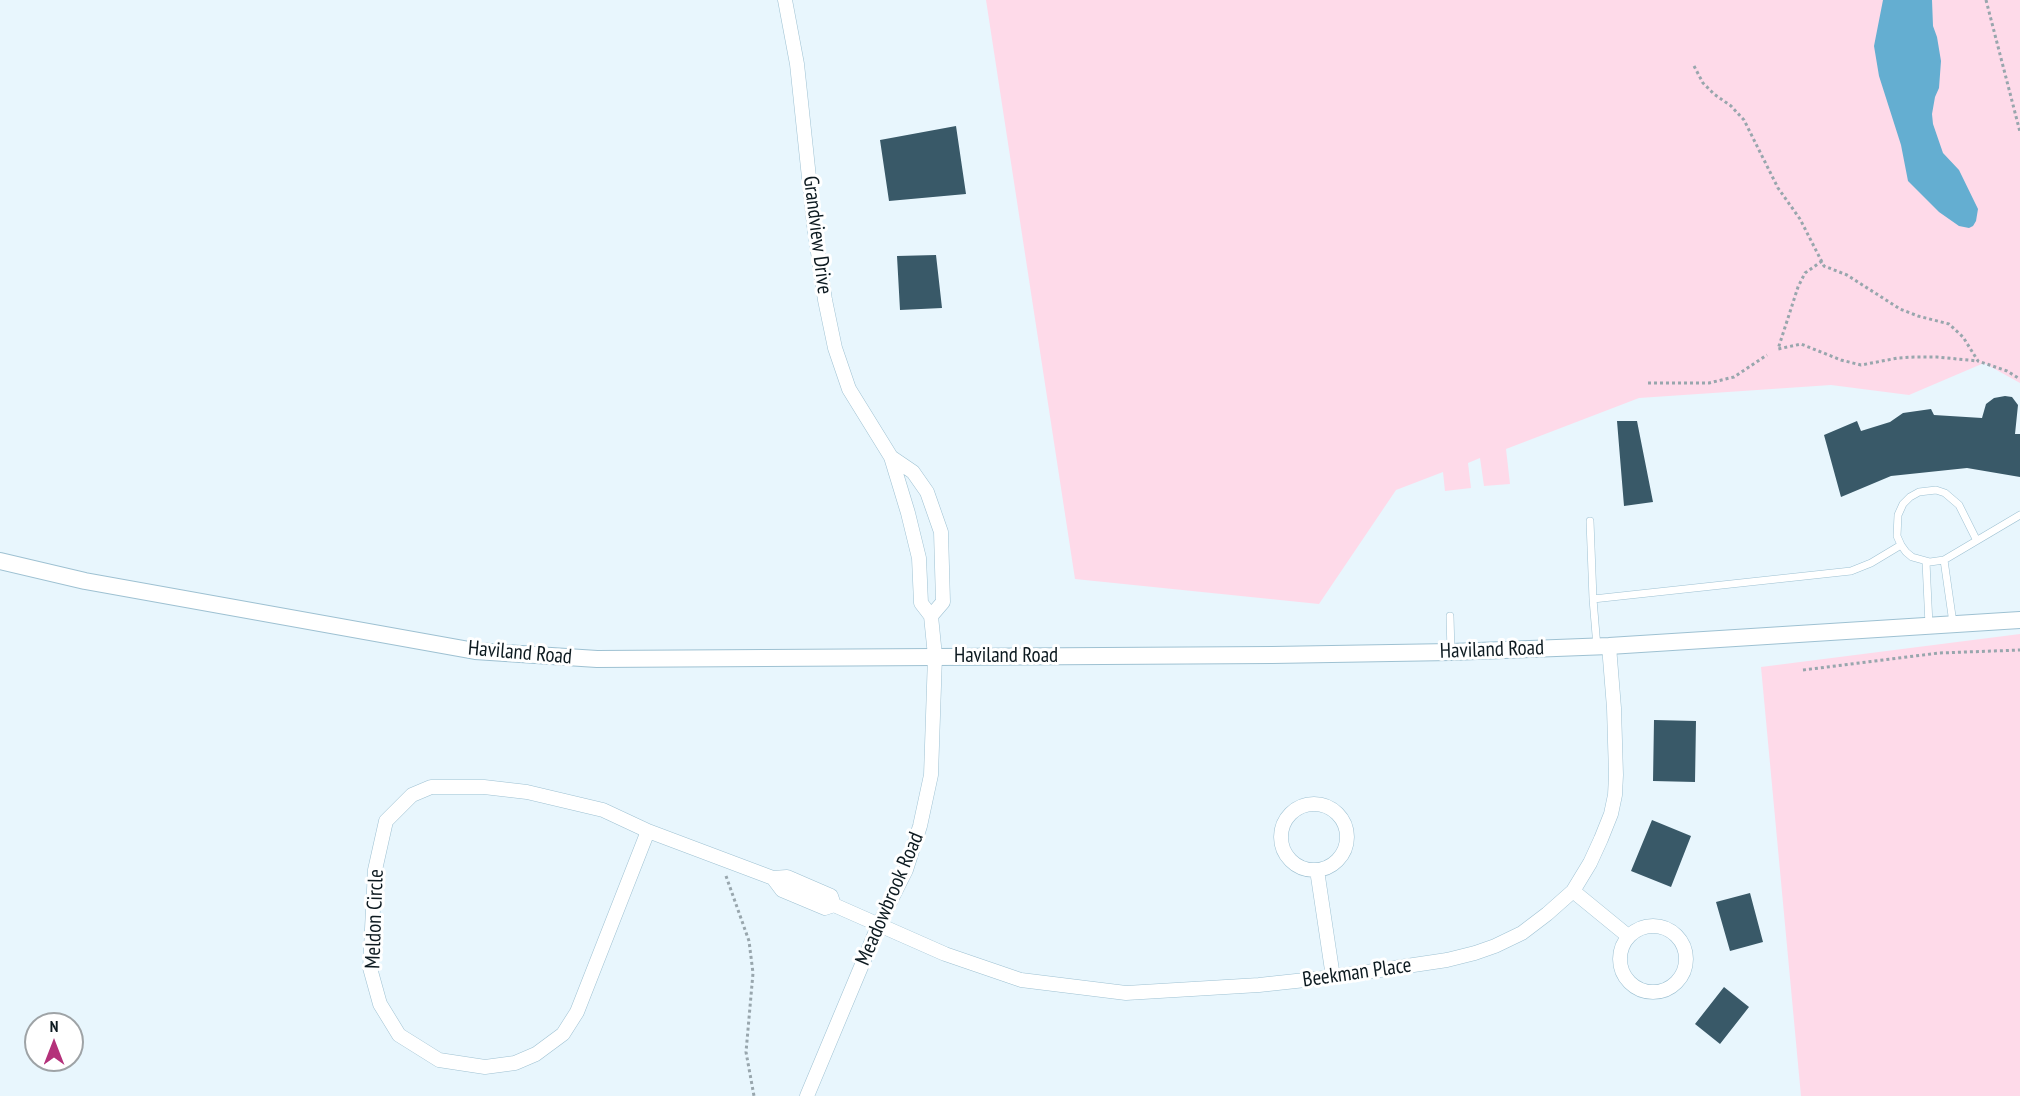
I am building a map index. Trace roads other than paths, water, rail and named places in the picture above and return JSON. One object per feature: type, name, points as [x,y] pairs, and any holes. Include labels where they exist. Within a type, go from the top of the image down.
[{"type":"street","name":"Grandview Drive","points":[[785,0],[797,64],[818,253],[835,348],[849,389],[891,457],[919,558],[921,603],[931,616],[943,602],[941,532],[927,492],[913,472],[891,457]]},
{"type":"street","name":"Haviland Road","points":[[0,561],[107,585],[475,651],[608,659],[713,660],[1451,652],[1603,647],[2020,620]]},
{"type":"street","name":"Meadowbrook Road","points":[[807,1096],[879,924],[906,870],[920,826],[931,775],[935,656],[931,616]]},
{"type":"street","name":"Beekman Place","points":[[879,924],[945,954],[1021,980],[1126,993],[1259,985],[1333,977],[1447,960],[1485,950],[1522,933],[1573,891],[1590,863],[1611,814],[1616,775],[1614,708],[1603,647]]},
{"type":"street","name":"Meldon Circle","points":[[648,831],[577,1012],[563,1034],[536,1054],[515,1063],[485,1067],[439,1060],[399,1035],[380,1004],[370,968],[375,870],[386,821],[412,795],[431,787],[484,787],[527,792],[603,810],[648,831],[773,878],[782,890],[825,908],[834,905],[879,924]]},
{"type":"street","points":[[1311,804],[1324,805],[1336,811],[1344,822],[1348,834],[1346,847],[1340,858],[1330,867],[1317,870],[1305,869],[1293,863],[1285,853],[1281,840],[1282,827],[1289,816],[1299,808],[1311,804]]},
{"type":"street","points":[[1317,870],[1333,977]]},
{"type":"street","points":[[1573,891],[1628,936]]},
{"type":"street","points":[[1652,926],[1665,927],[1676,934],[1687,957],[1685,970],[1678,981],[1667,989],[1654,992],[1642,990],[1630,983],[1623,973],[1620,960],[1622,947],[1628,936],[1639,928],[1652,926]]},
{"type":"lane","points":[[1976,539],[1964,513],[1953,498],[1945,493],[1927,490],[1910,497],[1903,504],[1896,526],[1900,545],[1906,552],[1912,557],[1938,562],[2020,515]]},
{"type":"lane","points":[[1590,521],[1593,599],[1603,647]]},
{"type":"lane","points":[[1593,599],[1851,571],[1870,563],[1900,545]]},
{"type":"lane","points":[[1944,560],[1954,625]]},
{"type":"lane","points":[[1926,561],[1930,627]]},
{"type":"lane","points":[[1450,616],[1451,652]]},
{"type":"water","points":[[1883,0],[1932,0],[1933,26],[1941,61],[1939,88],[1932,114],[1933,124],[1943,153],[1959,170],[1978,209],[1976,221],[1969,228],[1959,226],[1939,212],[1908,181],[1901,145],[1879,76],[1874,46]]}]
